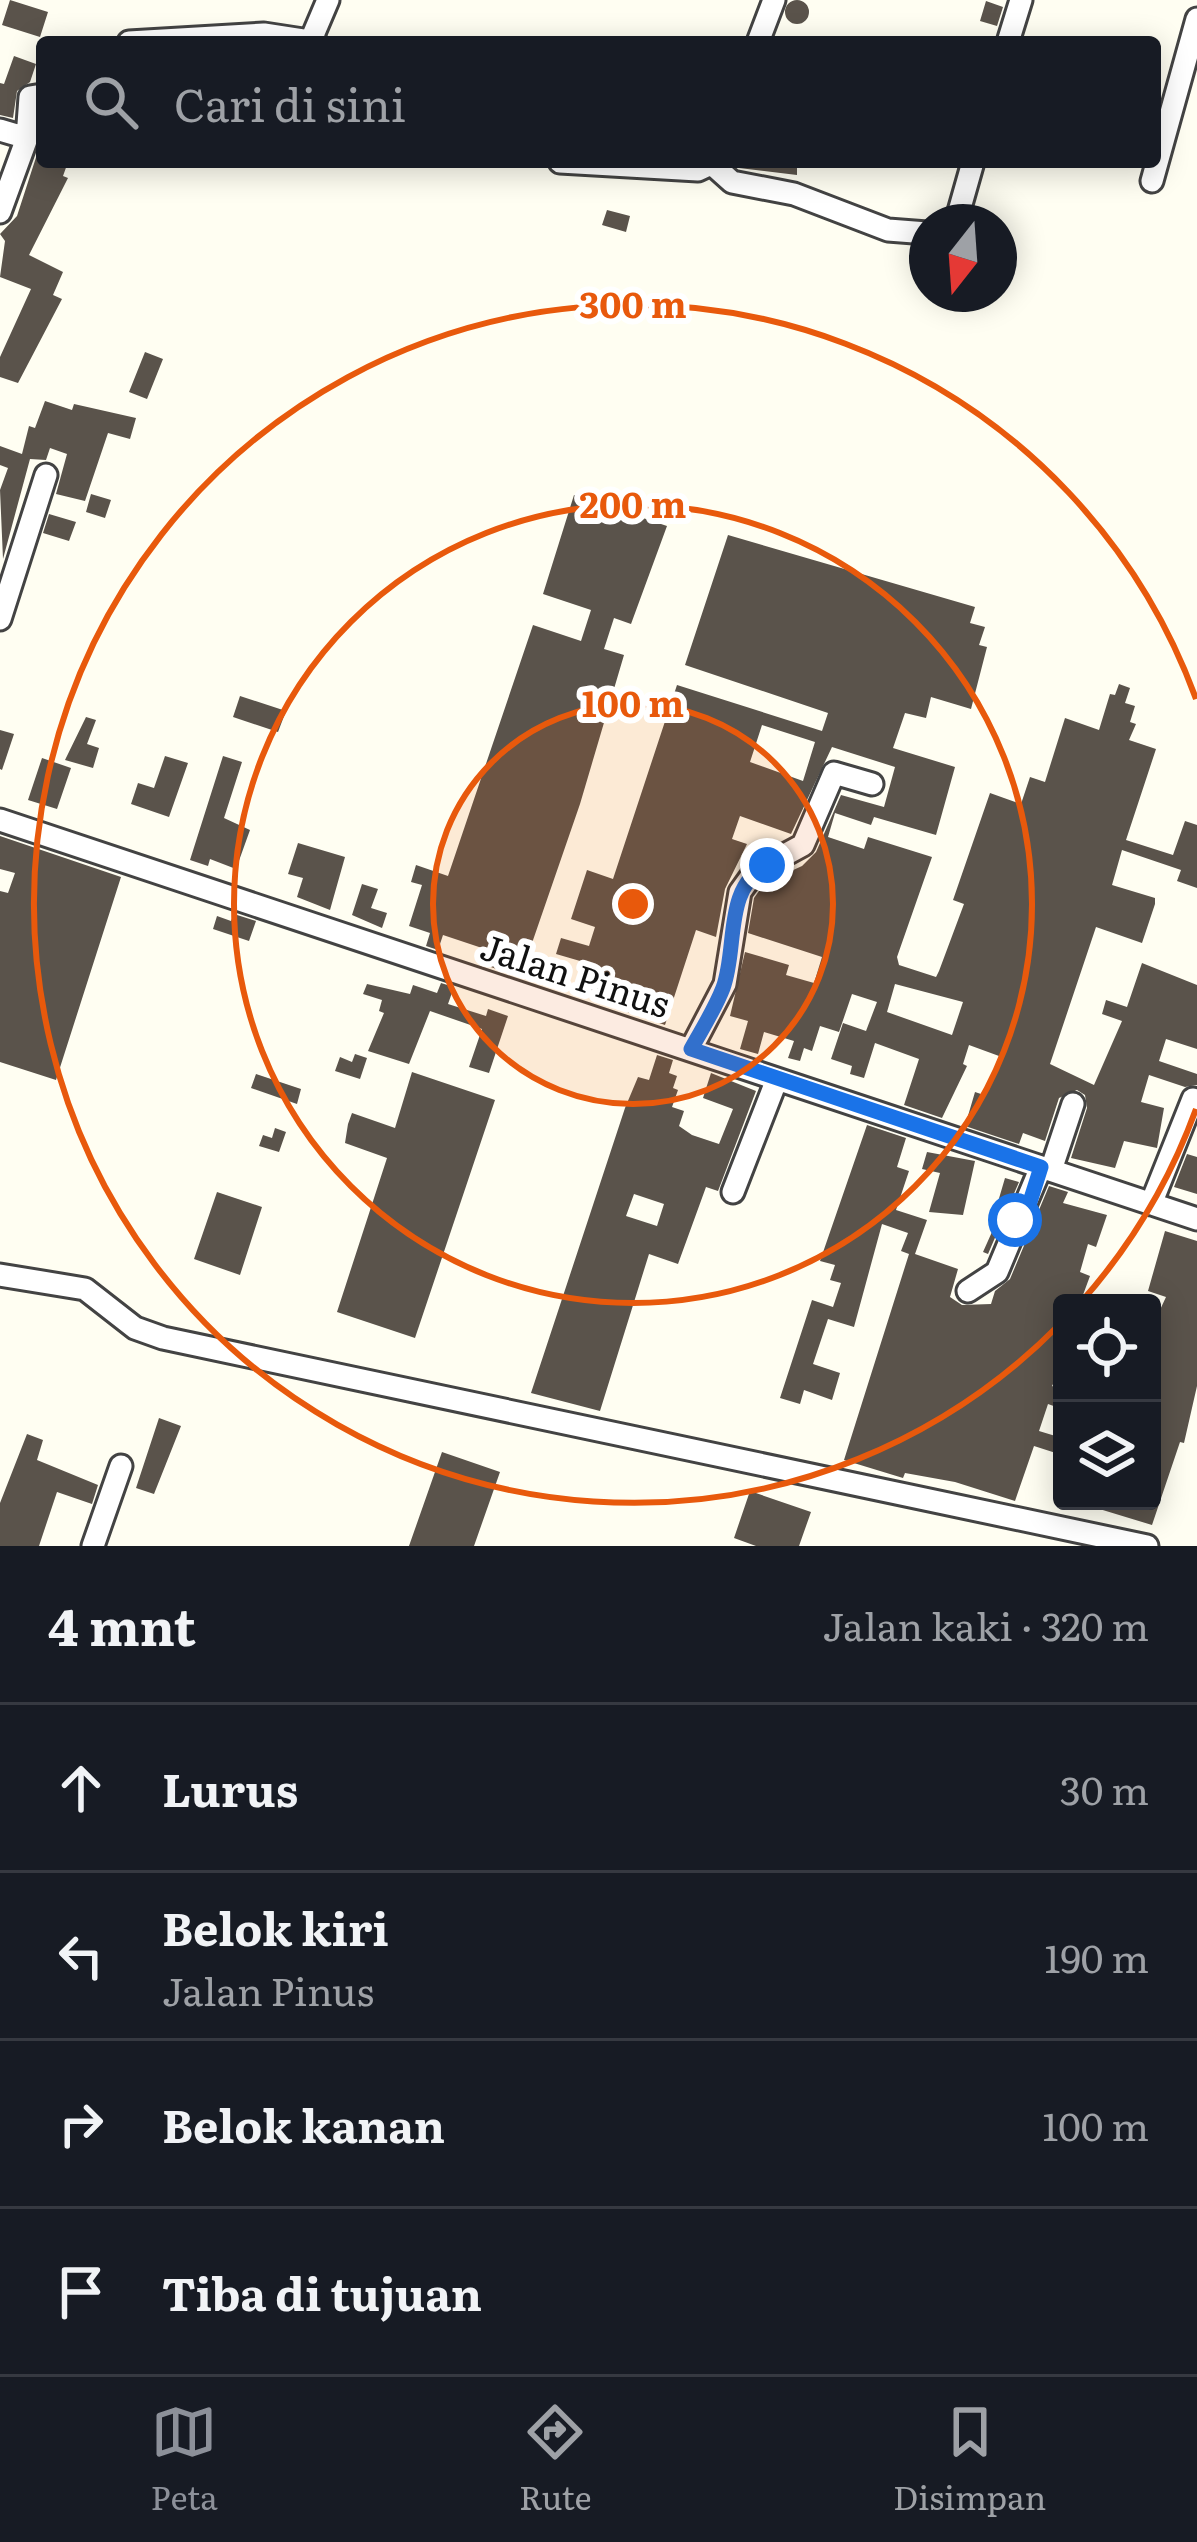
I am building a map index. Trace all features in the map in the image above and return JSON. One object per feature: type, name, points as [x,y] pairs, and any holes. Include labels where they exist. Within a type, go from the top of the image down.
[{"type":"street","points":[[315,36],[328,0]]},
{"type":"street","points":[[760,36],[774,0]]},
{"type":"street","points":[[1010,36],[1021,0]]},
{"type":"street","points":[[1161,149],[1197,19]]},
{"type":"street","points":[[230,36],[278,36]]},
{"type":"street","points":[[0,212],[27,138],[30,97],[36,96]]},
{"type":"street","points":[[0,130],[27,138]]},
{"type":"street","points":[[664,168],[703,168]]},
{"type":"street","points":[[718,168],[732,182],[794,194],[888,230],[909,232]]},
{"type":"street","points":[[961,204],[971,168]]},
{"type":"street","points":[[1152,181],[1156,168]]},
{"type":"street","points":[[0,619],[46,475]]},
{"type":"street","points":[[691,1049],[724,984],[740,892],[754,872],[802,845],[834,773],[872,784]]},
{"type":"street","name":"Jalan Pinus","points":[[0,820],[1197,1219]]},
{"type":"street","points":[[733,1192],[777,1079]]},
{"type":"street","points":[[1151,1204],[1192,1099]]},
{"type":"street","points":[[968,1291],[997,1272],[1073,1104]]},
{"type":"street","points":[[0,1275],[85,1289],[136,1328],[163,1338],[1147,1546]]},
{"type":"street","points":[[93,1546],[121,1466]]},
{"type":"building","points":[[10,0],[48,12],[40,36],[2,25]]},
{"type":"building","points":[[792,0],[802,0],[809,12],[802,24],[792,24],[785,17],[785,7]]},
{"type":"building","points":[[986,1],[1003,7],[997,26],[980,21]]},
{"type":"building","points":[[14,56],[36,64],[30,82],[17,91],[13,118],[0,115],[0,83],[4,84]]},
{"type":"building","points":[[36,157],[36,168],[66,168],[63,176],[68,178],[29,255],[63,272],[53,295],[62,299],[18,383],[0,377],[0,357],[31,289],[0,277],[5,241],[0,234],[17,216]]},
{"type":"building","points":[[739,168],[797,168],[797,175]]},
{"type":"building","points":[[607,210],[630,216],[626,232],[602,225]]},
{"type":"building","points":[[145,352],[163,359],[147,399],[129,392]]},
{"type":"building","points":[[45,401],[72,410],[74,404],[136,418],[130,439],[108,433],[85,501],[56,494],[67,454],[50,448],[46,460],[30,459],[3,559],[0,490],[8,468],[0,465],[0,446],[22,454],[29,426],[35,428]]},
{"type":"building","points":[[91,494],[111,500],[105,518],[86,512]]},
{"type":"building","points":[[574,495],[667,526],[631,624],[614,618],[604,649],[624,655],[580,804],[522,972],[500,965],[499,970],[480,963],[485,949],[443,935],[438,950],[426,946],[430,933],[409,926],[422,885],[411,882],[416,865],[448,876],[533,625],[581,641],[591,610],[543,594]]},
{"type":"building","points":[[49,514],[76,522],[69,541],[43,533]]},
{"type":"building","points":[[728,535],[975,607],[970,623],[985,627],[979,645],[987,647],[971,709],[931,697],[926,718],[905,713],[893,748],[955,767],[936,835],[874,817],[871,825],[835,813],[828,837],[864,849],[868,837],[932,857],[897,957],[899,965],[936,977],[964,904],[953,900],[990,793],[1021,804],[1030,777],[1045,782],[1065,718],[1099,730],[1110,694],[1115,695],[1119,684],[1130,688],[1125,703],[1135,706],[1130,722],[1136,724],[1129,740],[1156,749],[1126,840],[1173,855],[1185,821],[1197,825],[1197,888],[1177,881],[1181,870],[1122,850],[1112,885],[1155,898],[1142,943],[1096,927],[1050,1064],[1094,1085],[1122,1021],[1102,1014],[1106,1000],[1127,1007],[1142,963],[1197,985],[1197,1049],[1166,1039],[1159,1061],[1197,1074],[1197,1085],[1185,1087],[1149,1075],[1141,1102],[1164,1108],[1157,1148],[1124,1141],[1115,1168],[1071,1158],[1087,1108],[1085,1095],[1077,1090],[1059,1098],[1045,1141],[1023,1133],[1019,1144],[965,1126],[975,1092],[984,1095],[999,1056],[969,1045],[963,1064],[967,1066],[942,1118],[904,1105],[919,1059],[875,1043],[864,1078],[850,1074],[852,1066],[831,1059],[843,1023],[866,1031],[877,1002],[852,994],[839,1032],[820,1026],[812,1051],[804,1048],[800,1061],[788,1058],[794,1041],[764,1032],[758,1054],[740,1049],[748,1021],[730,1016],[745,952],[789,965],[786,975],[814,983],[822,957],[748,933],[754,898],[765,883],[802,866],[816,852],[841,795],[884,807],[895,767],[832,747],[791,834],[740,816],[732,839],[747,844],[725,889],[716,937],[696,930],[665,1025],[619,1009],[626,989],[600,980],[596,994],[579,988],[587,963],[556,954],[561,938],[589,946],[595,927],[571,919],[587,870],[613,879],[677,685],[822,731],[828,713],[685,665]],"holes":[[[762,725],[815,742],[803,781],[750,762]],[[895,984],[963,1002],[952,1035],[887,1012]]]},
{"type":"building","points":[[240,696],[286,711],[278,732],[233,717]]},
{"type":"building","points":[[86,717],[96,720],[87,744],[99,748],[93,768],[65,760]]},
{"type":"building","points":[[0,730],[14,734],[2,770],[0,769]]},
{"type":"building","points":[[165,756],[188,763],[169,817],[131,804],[138,783],[154,788]]},
{"type":"building","points":[[223,756],[242,762],[224,818],[250,830],[236,869],[210,859],[208,866],[190,860]]},
{"type":"building","points":[[42,758],[71,768],[57,809],[28,800]]},
{"type":"building","points":[[0,836],[121,877],[56,1080],[0,1062],[0,891],[8,893],[15,873],[0,869]]},
{"type":"building","points":[[298,843],[345,857],[330,910],[297,897],[303,878],[288,874]]},
{"type":"building","points":[[362,884],[378,889],[371,908],[387,913],[382,928],[352,915]]},
{"type":"building","points":[[234,914],[256,921],[249,941],[213,929],[217,916],[231,921]]},
{"type":"building","points":[[441,983],[454,987],[448,1004],[486,1016],[488,1009],[508,1016],[489,1073],[469,1067],[482,1029],[430,1011],[409,1064],[368,1051],[384,1013],[379,1011],[382,1000],[363,994],[367,984],[410,994],[413,985],[437,993]]},
{"type":"building","points":[[355,1054],[367,1058],[360,1079],[335,1071],[340,1057],[352,1062]]},
{"type":"building","points":[[657,1055],[673,1060],[669,1073],[677,1076],[673,1088],[678,1090],[672,1107],[684,1111],[679,1126],[719,1144],[733,1109],[703,1098],[711,1073],[756,1091],[718,1191],[706,1187],[678,1264],[649,1254],[600,1411],[531,1393],[625,1108],[638,1077],[649,1080]],"holes":[[[634,1194],[664,1204],[657,1226],[626,1216]]]},
{"type":"building","points":[[412,1072],[495,1100],[415,1338],[337,1312],[387,1158],[345,1143],[348,1124],[352,1113],[395,1128]]},
{"type":"building","points":[[256,1074],[301,1089],[297,1104],[251,1088]]},
{"type":"building","points":[[867,1125],[906,1138],[897,1167],[909,1171],[896,1210],[927,1220],[915,1254],[958,1269],[950,1297],[962,1305],[991,1304],[995,1291],[1010,1279],[1049,1186],[1068,1192],[1063,1203],[1107,1215],[1096,1247],[1088,1244],[1080,1272],[1090,1276],[1083,1294],[1053,1294],[1053,1406],[1048,1404],[1039,1431],[1053,1435],[1053,1452],[1034,1446],[1015,1501],[955,1482],[905,1473],[903,1478],[844,1460],[909,1254],[901,1251],[908,1233],[882,1224],[854,1327],[828,1319],[813,1364],[840,1373],[832,1400],[804,1390],[800,1404],[780,1398],[812,1300],[833,1307],[841,1283],[830,1280],[835,1265],[820,1261]]},
{"type":"building","points":[[275,1128],[286,1132],[279,1152],[259,1146],[263,1135],[272,1138]]},
{"type":"building","points":[[927,1152],[975,1161],[963,1215],[929,1212],[940,1173],[922,1169]]},
{"type":"building","points":[[1187,1154],[1197,1157],[1197,1194],[1174,1187]]},
{"type":"building","points":[[1005,1178],[1019,1182],[988,1254],[983,1252],[1000,1214],[995,1212]]},
{"type":"building","points":[[217,1192],[262,1207],[240,1275],[194,1259]]},
{"type":"building","points":[[1165,1231],[1197,1241],[1197,1386],[1184,1443],[1180,1442],[1161,1498],[1161,1308],[1166,1297],[1148,1291]]},
{"type":"building","points":[[159,1418],[181,1426],[154,1494],[136,1488]]},
{"type":"building","points":[[27,1434],[43,1440],[37,1460],[98,1485],[92,1504],[57,1492],[39,1546],[0,1546],[0,1503]]},
{"type":"building","points":[[442,1452],[500,1472],[474,1546],[409,1546]]},
{"type":"building","points":[[750,1491],[811,1512],[799,1546],[756,1546],[734,1538]]},
{"type":"building","points":[[1103,1510],[1157,1510],[1152,1525]]},
{"type":"route","points":[[767,865],[754,872],[740,892],[724,984],[691,1049],[1041,1167],[1029,1205],[1015,1220]]}]
